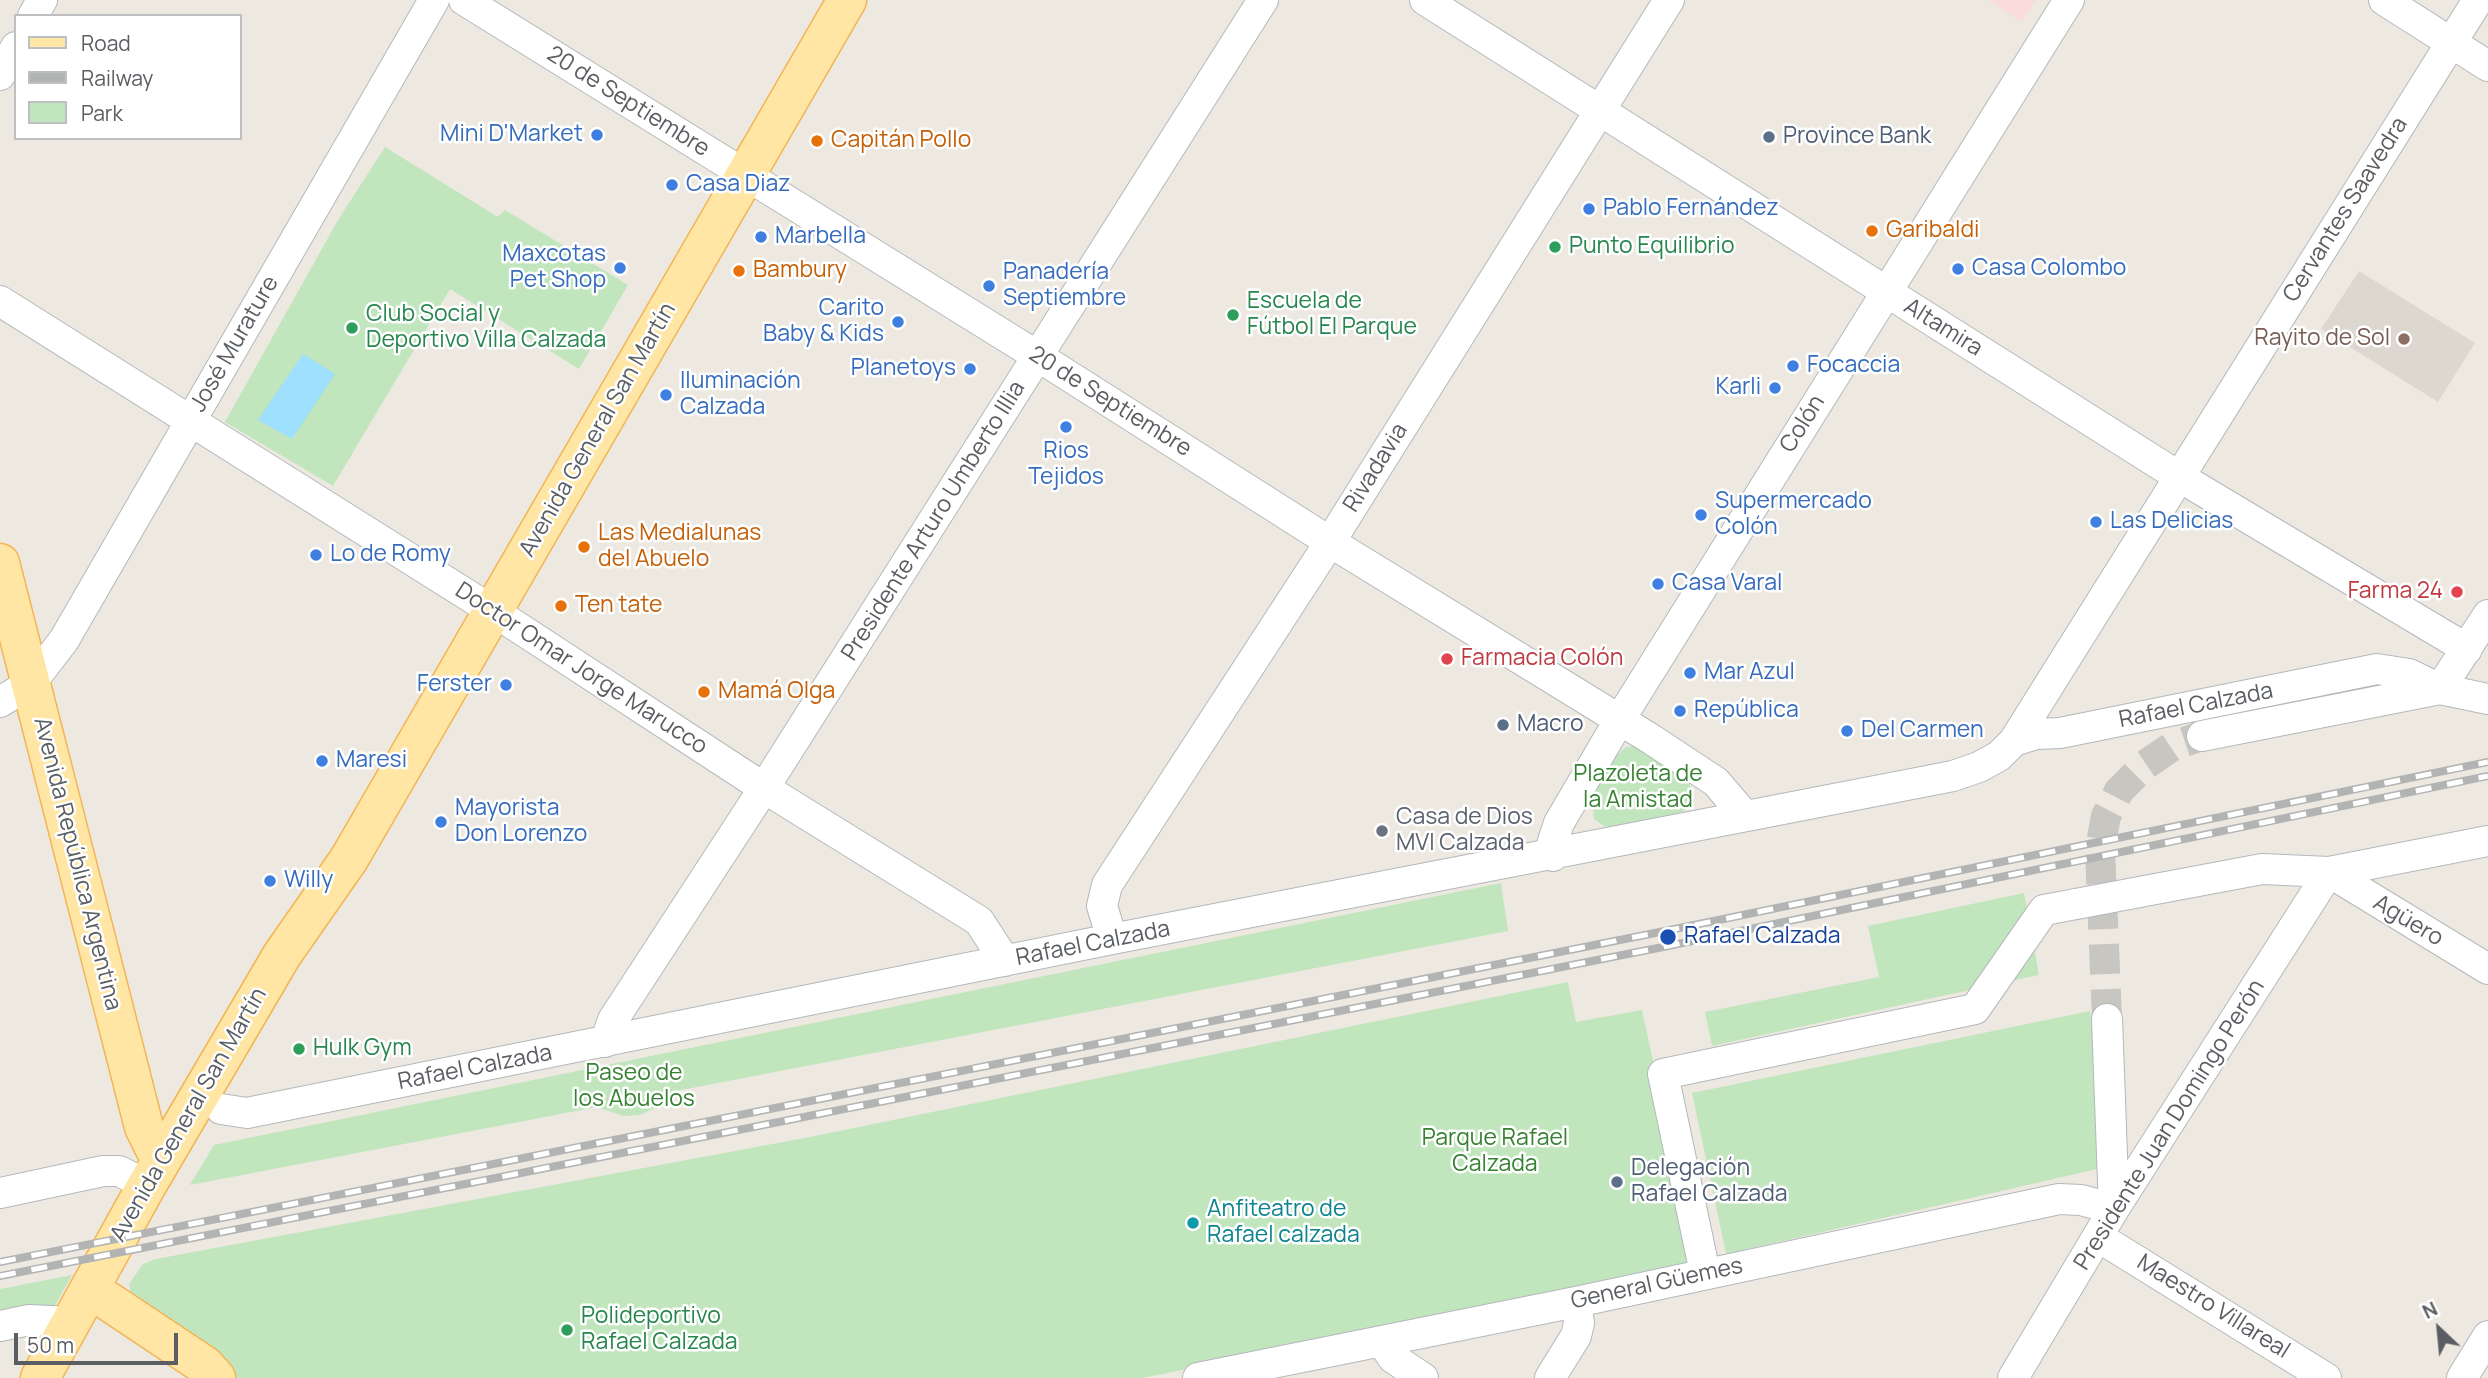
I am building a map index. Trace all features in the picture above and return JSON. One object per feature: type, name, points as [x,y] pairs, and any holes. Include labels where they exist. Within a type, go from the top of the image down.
[{"type":"main road","name":"Avenida General San Martín","points":[[40,1378],[154,1173],[282,955],[349,859],[847,0]]},
{"type":"main road","name":"Avenida República Argentina","points":[[0,564],[15,692],[144,1127],[154,1173]]},
{"type":"main road","name":"Avenida General San Martín","points":[[65,1378],[221,1109],[306,955],[349,859]]},
{"type":"main road","points":[[108,1301],[204,1365],[216,1378]]},
{"type":"street","name":"José Murature","points":[[15,692],[64,640],[434,0]]},
{"type":"street","name":"20 de Septiembre","points":[[464,0],[1039,357],[1330,542],[1620,719],[1716,782],[1745,816]]},
{"type":"street","name":"Presidente Arturo Umberto Illia","points":[[605,1042],[613,1020],[1039,357],[1263,0]]},
{"type":"street","name":"Altamira","points":[[1425,0],[2178,476],[2467,649]]},
{"type":"street","name":"Rivadavia","points":[[1112,939],[1102,906],[1107,885],[1330,542],[1669,0]]},
{"type":"street","name":"Colón","points":[[1553,856],[1553,841],[1559,823],[1620,719],[2069,0]]},
{"type":"street","points":[[2384,0],[2488,66]]},
{"type":"street","name":"Cervantes Saavedra","points":[[2014,741],[2478,0]]},
{"type":"street","points":[[0,75],[14,50]]},
{"type":"street","name":"Doctor Omar Jorge Marucco","points":[[0,301],[493,611],[764,788],[979,920],[1005,961]]},
{"type":"street","points":[[2202,736],[2440,690],[2488,615]]},
{"type":"street","name":"Rafael Calzada","points":[[221,1109],[247,1113],[1112,939],[1553,856],[1953,776],[1979,767],[1999,756],[2014,741],[2036,734],[2060,733],[2377,669],[2409,674],[2440,690],[2488,699]]},
{"type":"street","points":[[1705,1273],[1663,1074],[1975,1009],[2044,910],[2263,869],[2329,872],[2488,841]]},
{"type":"street","name":"Agüero","points":[[2329,872],[2488,969]]},
{"type":"street","name":"Presidente Juan Domingo Perón","points":[[2013,1378],[2100,1238],[2115,1209],[2329,872]]},
{"type":"street","points":[[2107,1019],[2115,1209]]},
{"type":"street","points":[[2059,1199],[2083,1185],[2102,1166],[2112,1144]]},
{"type":"street","points":[[0,1193],[103,1171],[154,1173]]},
{"type":"street","name":"General Güemes","points":[[1198,1378],[1576,1302],[2059,1199],[2081,1200],[2115,1209]]},
{"type":"street","name":"Maestro Villareal","points":[[2100,1238],[2326,1378]]},
{"type":"street","points":[[1550,1378],[1576,1336],[1579,1323],[1576,1302]]},
{"type":"street","points":[[0,1326],[29,1320],[71,1322]]},
{"type":"street","points":[[2462,1378],[2488,1336]]},
{"type":"street","points":[[1382,1342],[1393,1357],[1423,1378]]},
{"type":"shaded area","points":[[1988,0],[2036,0],[2022,22]]},
{"type":"shaded area","name":"Rayito de Sol","points":[[2359,271],[2475,343],[2438,402],[2321,329]]},
{"type":"green space","name":"Club Social y Deportivo Villa Calzada","points":[[385,147],[498,217],[505,210],[628,285],[579,369],[450,289],[333,486],[225,422],[338,220]]},
{"type":"green space","name":"Plazoleta de la Amistad","points":[[1635,746],[1690,782],[1691,800],[1686,810],[1676,815],[1614,829],[1604,826],[1594,819],[1592,798],[1616,756],[1626,747]]},
{"type":"green space","name":"Paseo de los Abuelos","points":[[1501,883],[1508,931],[676,1091],[655,1108],[640,1115],[623,1116],[597,1107],[190,1185],[214,1145]]},
{"type":"green space","points":[[2024,893],[2039,975],[1712,1046],[1705,1012],[1879,977],[1868,926]]},
{"type":"green space","name":"Parque Rafael Calzada","points":[[1568,982],[1576,1022],[1642,1010],[1693,1246],[1693,1262],[1681,1271],[1142,1378],[229,1378],[131,1296],[129,1284],[143,1264],[156,1259],[810,1137]]},
{"type":"green space","points":[[2090,1011],[2106,1167],[1726,1254],[1692,1093]]},
{"type":"green space","points":[[72,1275],[53,1309],[0,1320],[0,1289]]},
{"type":"water","points":[[303,354],[335,374],[292,439],[258,420]]},
{"type":"tunnel","points":[[2107,1019],[2100,849],[2106,816],[2119,791],[2145,765],[2173,746],[2202,736]]},
{"type":"railway","points":[[0,1262],[1665,931],[2488,762]]},
{"type":"railway","points":[[0,1276],[1668,946],[2488,776]]},
{"type":"place","name":"Mini D'Market","points":[[597,135]]},
{"type":"place","name":"Province Bank","points":[[1769,137]]},
{"type":"place","name":"Capitán Pollo","points":[[817,141]]},
{"type":"place","name":"Casa Diaz","points":[[672,185]]},
{"type":"place","name":"Pablo Fernández","points":[[1589,209]]},
{"type":"place","name":"Garibaldi","points":[[1872,231]]},
{"type":"place","name":"Marbella","points":[[761,237]]},
{"type":"place","name":"Punto Equilibrio","points":[[1555,247]]},
{"type":"place","name":"Maxcotas Pet Shop","points":[[620,268]]},
{"type":"place","name":"Casa Colombo","points":[[1958,269]]},
{"type":"place","name":"Bambury","points":[[739,271]]},
{"type":"place","name":"Panadería Septiembre","points":[[989,286]]},
{"type":"place","name":"Escuela de Fútbol El Parque","points":[[1233,315]]},
{"type":"place","name":"Carito Baby & Kids","points":[[898,322]]},
{"type":"place","name":"Club Social y Deportivo Villa Calzada","points":[[352,328]]},
{"type":"place","name":"Rayito de Sol","points":[[2404,339]]},
{"type":"place","name":"Focaccia","points":[[1793,366]]},
{"type":"place","name":"Planetoys","points":[[970,369]]},
{"type":"place","name":"Karli","points":[[1775,388]]},
{"type":"place","name":"Iluminación Calzada","points":[[666,395]]},
{"type":"place","name":"Rios Tejidos","points":[[1066,427]]},
{"type":"place","name":"Supermercado Colón","points":[[1701,515]]},
{"type":"place","name":"Las Delicias","points":[[2096,522]]},
{"type":"place","name":"Las Medialunas del Abuelo","points":[[584,547]]},
{"type":"place","name":"Lo de Romy","points":[[316,555]]},
{"type":"place","name":"Casa Varal","points":[[1658,584]]},
{"type":"place","name":"Farma 24","points":[[2457,592]]},
{"type":"place","name":"Ten tate","points":[[561,606]]},
{"type":"place","name":"Farmacia Colón","points":[[1447,659]]},
{"type":"place","name":"Mar Azul","points":[[1690,673]]},
{"type":"place","name":"Ferster","points":[[506,685]]},
{"type":"place","name":"Mamá Olga","points":[[704,692]]},
{"type":"place","name":"República","points":[[1680,711]]},
{"type":"place","name":"Macro","points":[[1503,725]]},
{"type":"place","name":"Del Carmen","points":[[1847,731]]},
{"type":"place","name":"Maresi","points":[[322,761]]},
{"type":"place","name":"Mayorista Don Lorenzo","points":[[441,822]]},
{"type":"place","name":"Casa de Dios MVI Calzada","points":[[1382,831]]},
{"type":"place","name":"Willy","points":[[270,881]]},
{"type":"place","name":"Rafael Calzada","points":[[1668,937]]},
{"type":"place","name":"Hulk Gym","points":[[299,1049]]},
{"type":"place","name":"Delegación Rafael Calzada","points":[[1617,1182]]},
{"type":"place","name":"Anfiteatro de Rafael calzada","points":[[1193,1223]]},
{"type":"place","name":"Polideportivo Rafael Calzada","points":[[567,1330]]}]
